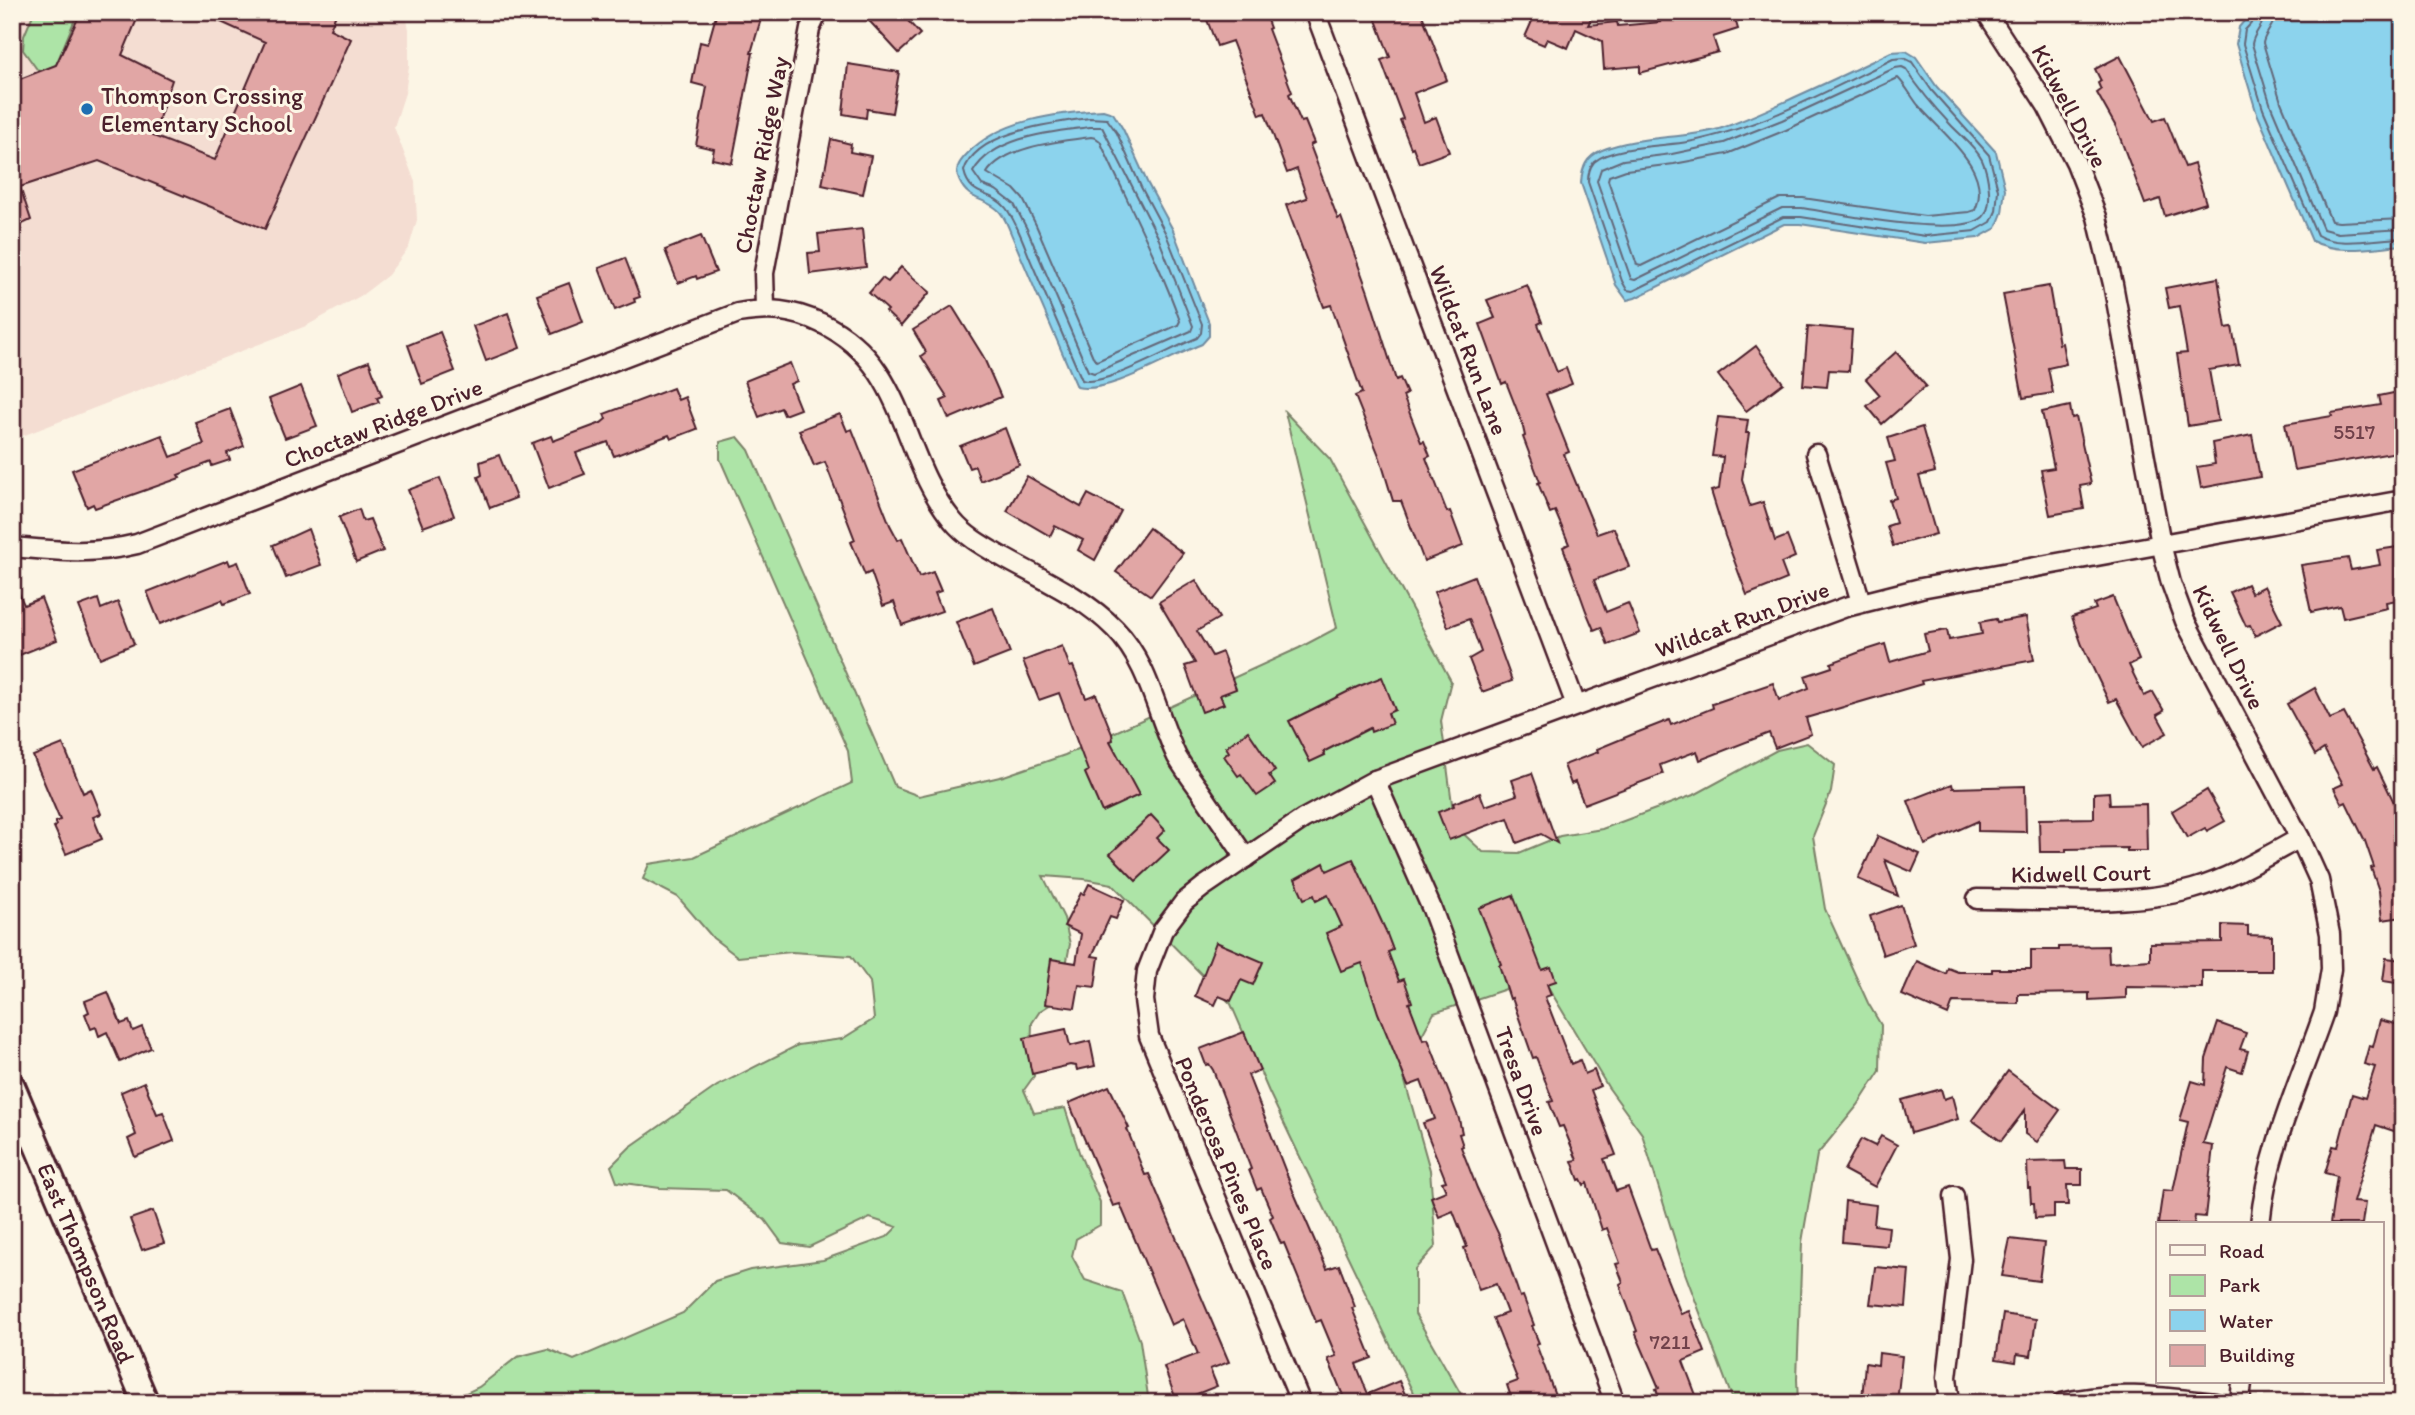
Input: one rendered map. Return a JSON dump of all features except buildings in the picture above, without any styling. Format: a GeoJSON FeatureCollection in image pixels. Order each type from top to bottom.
{"type":"FeatureCollection","features":[{"type":"Feature","properties":{"kind":"main road","name":"East Thompson Road"},"geometry":{"type":"LineString","coordinates":[[12,1086],[146,1403]]}},
{"type":"Feature","properties":{"kind":"street","name":"Choctaw Ridge Way"},"geometry":{"type":"LineString","coordinates":[[765,308],[764,274],[810,29],[818,12]]}},
{"type":"Feature","properties":{"kind":"street","name":"Wildcat Run Lane"},"geometry":{"type":"LineString","coordinates":[[1315,12],[1576,705]]}},
{"type":"Feature","properties":{"kind":"street","name":"Kidwell Drive"},"geometry":{"type":"LineString","coordinates":[[1986,12],[2047,106],[2076,163],[2096,217],[2113,284],[2161,544],[2171,583],[2190,631],[2300,838],[2322,889],[2330,933],[2329,990],[2324,1012],[2275,1149],[2260,1222]]}},
{"type":"Feature","properties":{"kind":"street","name":"Choctaw Ridge Drive"},"geometry":{"type":"LineString","coordinates":[[12,547],[79,552],[108,551],[137,544],[738,313],[765,308]]}},
{"type":"Feature","properties":{"kind":"street"},"geometry":{"type":"LineString","coordinates":[[765,308],[813,320],[838,331],[865,355],[888,386],[936,498],[954,523],[983,546],[1097,611],[1118,632],[1138,661],[1177,756],[1245,858]]}},
{"type":"Feature","properties":{"kind":"street"},"geometry":{"type":"LineString","coordinates":[[1816,454],[1861,602]]}},
{"type":"Feature","properties":{"kind":"street","name":"Wildcat Run Drive"},"geometry":{"type":"LineString","coordinates":[[1160,936],[1169,920],[1195,892],[1322,807],[1374,780],[1861,602],[1921,588],[2403,500]]}},
{"type":"Feature","properties":{"kind":"street","name":"Tresa Drive"},"geometry":{"type":"LineString","coordinates":[[1374,780],[1432,909],[1615,1403]]}},
{"type":"Feature","properties":{"kind":"street","name":"Kidwell Court"},"geometry":{"type":"LineString","coordinates":[[1978,899],[2123,899],[2174,893],[2234,873],[2300,838]]}},
{"type":"Feature","properties":{"kind":"street","name":"Ponderosa Pines Place"},"geometry":{"type":"LineString","coordinates":[[1160,936],[1144,985],[1149,1036],[1301,1403]]}},
{"type":"Feature","properties":{"kind":"street"},"geometry":{"type":"LineString","coordinates":[[1950,1403],[1947,1377],[1961,1259],[1954,1196]]}},
{"type":"Feature","properties":{"kind":"street"},"geometry":{"type":"LineString","coordinates":[[2240,1403],[2242,1384]]}},
{"type":"Feature","properties":{"kind":"street"},"geometry":{"type":"LineString","coordinates":[[2062,1403],[2107,1395],[2131,1395],[2215,1403]]}},
{"type":"Feature","properties":{"kind":"shaded area"},"geometry":{"type":"Polygon","coordinates":[[[12,12],[405,12],[409,29],[409,66],[405,93],[394,127],[415,182],[417,220],[409,247],[388,275],[362,295],[306,326],[12,440],[12,12]]]}},
{"type":"Feature","properties":{"kind":"green space"},"geometry":{"type":"Polygon","coordinates":[[[34,12],[78,12],[56,65],[39,72],[23,50],[24,36],[34,12]]]}},
{"type":"Feature","properties":{"kind":"green space"},"geometry":{"type":"Polygon","coordinates":[[[1285,412],[1330,459],[1451,681],[1441,721],[1455,826],[1483,852],[1519,853],[1560,836],[1602,829],[1696,794],[1777,750],[1807,743],[1835,765],[1831,792],[1813,836],[1825,909],[1868,1003],[1881,1025],[1880,1071],[1858,1105],[1817,1155],[1802,1242],[1798,1403],[1734,1403],[1685,1273],[1642,1134],[1608,1087],[1542,977],[1434,1013],[1402,1071],[1430,1170],[1436,1246],[1415,1269],[1415,1314],[1466,1403],[1418,1403],[1269,1092],[1231,1004],[1112,884],[1043,876],[1064,918],[1070,944],[1063,982],[1054,1002],[1040,1011],[1032,1023],[1031,1055],[1034,1076],[1024,1090],[1034,1113],[1065,1108],[1080,1155],[1100,1202],[1100,1225],[1076,1239],[1072,1256],[1085,1280],[1122,1292],[1140,1341],[1149,1403],[445,1403],[479,1387],[517,1357],[548,1349],[574,1360],[683,1313],[715,1281],[750,1270],[823,1260],[887,1237],[897,1227],[870,1218],[809,1247],[782,1243],[765,1220],[726,1190],[660,1188],[617,1182],[611,1166],[630,1147],[717,1086],[798,1045],[842,1039],[874,1019],[870,982],[851,956],[792,952],[738,957],[713,938],[678,897],[643,879],[649,864],[694,857],[852,783],[848,751],[720,459],[720,442],[738,437],[749,450],[895,787],[919,796],[1004,776],[1065,755],[1337,628],[1285,412]]]}},
{"type":"Feature","properties":{"kind":"water"},"geometry":{"type":"Polygon","coordinates":[[[2256,12],[2403,12],[2403,245],[2345,249],[2312,241],[2256,111],[2236,44],[2239,27],[2249,15],[2256,12]]]}},
{"type":"Feature","properties":{"kind":"water"},"geometry":{"type":"Polygon","coordinates":[[[1906,51],[1916,57],[1937,87],[1996,152],[2005,189],[2002,213],[1996,228],[1978,238],[1925,243],[1800,224],[1784,224],[1627,300],[1616,285],[1581,183],[1584,167],[1592,156],[1615,145],[1629,142],[1719,129],[1766,111],[1891,52],[1906,51]]]}},
{"type":"Feature","properties":{"kind":"water"},"geometry":{"type":"Polygon","coordinates":[[[1103,110],[1113,113],[1123,129],[1173,230],[1209,323],[1209,336],[1202,344],[1139,373],[1090,388],[1077,387],[1004,217],[995,207],[968,193],[957,172],[960,162],[968,153],[997,132],[1050,116],[1103,110]]]}},
{"type":"Feature","properties":{"kind":"place","name":"Thompson Crossing Elementary School"},"geometry":{"type":"Point","coordinates":[87,109]}}]}
